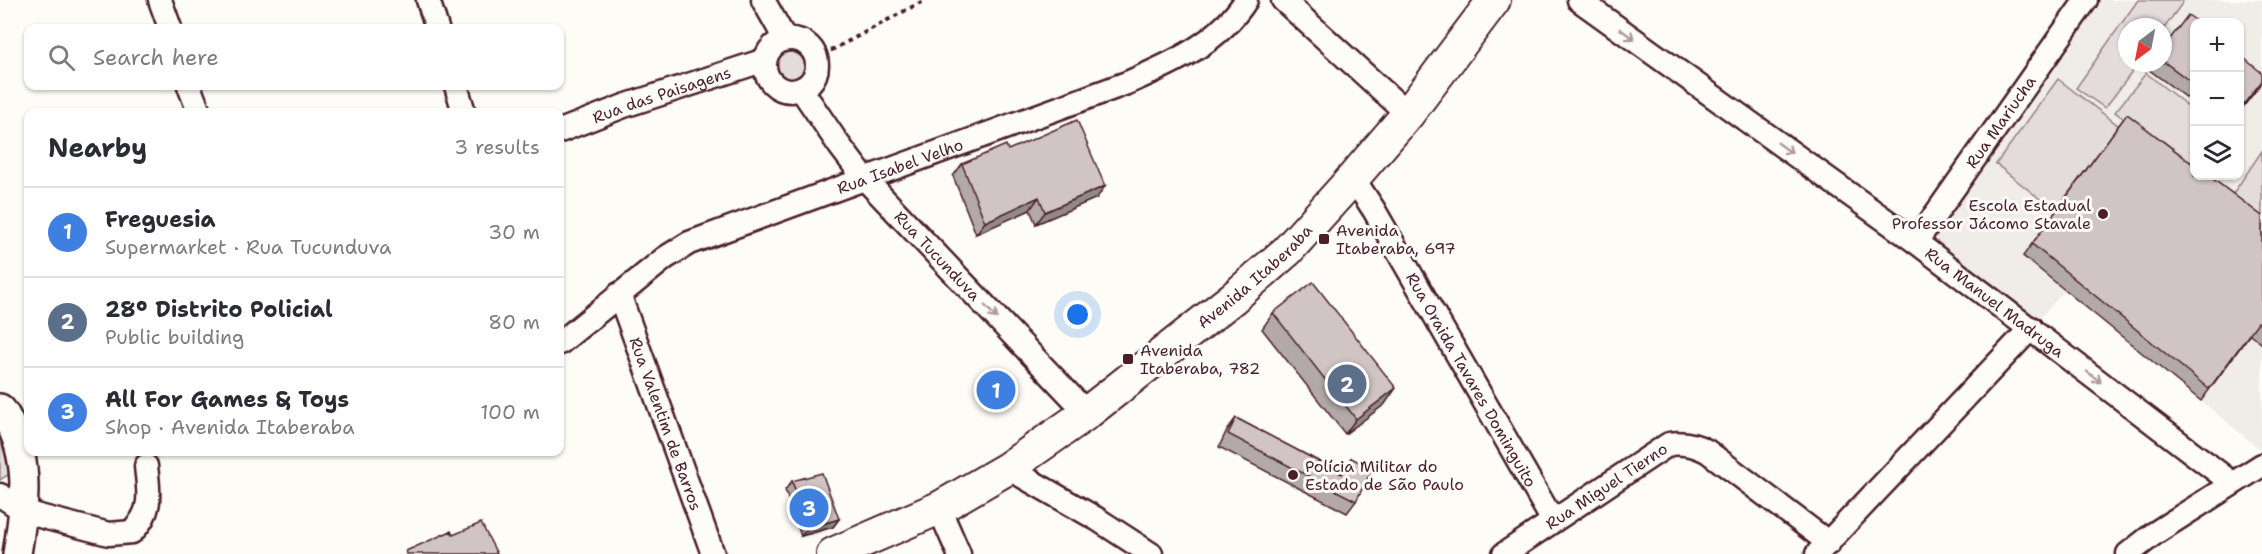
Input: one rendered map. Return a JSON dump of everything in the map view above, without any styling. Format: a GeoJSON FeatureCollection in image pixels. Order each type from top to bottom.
{"type":"FeatureCollection","features":[{"type":"Feature","properties":{"kind":"main road","name":"Avenida Itaberaba"},"geometry":{"type":"LineString","coordinates":[[832,554],[939,508],[1008,468],[1087,414],[1233,298],[1287,251],[1353,178],[1408,114],[1494,0]]}},
{"type":"Feature","properties":{"kind":"street"},"geometry":{"type":"LineString","coordinates":[[160,0],[169,24]]}},
{"type":"Feature","properties":{"kind":"street"},"geometry":{"type":"LineString","coordinates":[[428,0],[436,24]]}},
{"type":"Feature","properties":{"kind":"street"},"geometry":{"type":"LineString","coordinates":[[763,0],[786,39]]}},
{"type":"Feature","properties":{"kind":"street","name":"Rua Isabel Velho"},"geometry":{"type":"LineString","coordinates":[[564,341],[665,258],[689,243],[1127,83],[1178,61],[1211,38],[1246,0]]}},
{"type":"Feature","properties":{"kind":"street"},"geometry":{"type":"LineString","coordinates":[[1283,0],[1408,114]]}},
{"type":"Feature","properties":{"kind":"street","name":"Rua Manuel Madruga"},"geometry":{"type":"LineString","coordinates":[[1579,0],[1916,242],[2232,483]]}},
{"type":"Feature","properties":{"kind":"street","name":"Rua Mariucha"},"geometry":{"type":"LineString","coordinates":[[1916,242],[2086,0]]}},
{"type":"Feature","properties":{"kind":"street"},"geometry":{"type":"LineString","coordinates":[[786,39],[801,42],[813,53],[816,61],[814,77],[801,88],[784,90],[776,86],[766,73],[765,60],[771,48],[786,39]]}},
{"type":"Feature","properties":{"kind":"street","name":"Rua das Paisagens"},"geometry":{"type":"LineString","coordinates":[[564,129],[624,106],[765,60]]}},
{"type":"Feature","properties":{"kind":"street","name":"Rua Tucunduva"},"geometry":{"type":"LineString","coordinates":[[801,88],[838,145],[864,178],[1087,414]]}},
{"type":"Feature","properties":{"kind":"street"},"geometry":{"type":"LineString","coordinates":[[191,90],[197,108]]}},
{"type":"Feature","properties":{"kind":"street"},"geometry":{"type":"LineString","coordinates":[[457,90],[463,108]]}},
{"type":"Feature","properties":{"kind":"street","name":"Rua Oraida Tavares Dominguito"},"geometry":{"type":"LineString","coordinates":[[1353,178],[1374,210],[1553,521]]}},
{"type":"Feature","properties":{"kind":"street","name":"Rua Valentim de Barros"},"geometry":{"type":"LineString","coordinates":[[619,294],[713,554]]}},
{"type":"Feature","properties":{"kind":"street"},"geometry":{"type":"LineString","coordinates":[[1823,549],[2031,328]]}},
{"type":"Feature","properties":{"kind":"street"},"geometry":{"type":"LineString","coordinates":[[0,408],[15,435],[24,462],[24,511],[17,554]]}},
{"type":"Feature","properties":{"kind":"street","name":"Rua Miguel Tierno"},"geometry":{"type":"LineString","coordinates":[[1504,554],[1669,444],[1681,442],[1697,445],[1707,451],[1823,549]]}},
{"type":"Feature","properties":{"kind":"street"},"geometry":{"type":"LineString","coordinates":[[2128,554],[2155,533],[2262,465]]}},
{"type":"Feature","properties":{"kind":"street"},"geometry":{"type":"LineString","coordinates":[[0,495],[24,511],[109,534],[132,532],[143,520],[149,497],[147,466]]}},
{"type":"Feature","properties":{"kind":"street"},"geometry":{"type":"LineString","coordinates":[[1008,468],[1097,519],[1151,554]]}},
{"type":"Feature","properties":{"kind":"street"},"geometry":{"type":"LineString","coordinates":[[939,508],[959,554]]}},
{"type":"Feature","properties":{"kind":"path"},"geometry":{"type":"LineString","coordinates":[[813,53],[832,50],[925,0]]}},
{"type":"Feature","properties":{"kind":"shaded area","name":"Escola Estadual Professor Jácomo Stavale"},"geometry":{"type":"Polygon","coordinates":[[[2085,0],[2262,0],[2262,448],[2260,449],[2065,290],[2031,328],[1919,253],[2085,0]]]}},
{"type":"Feature","properties":{"kind":"shaded area"},"geometry":{"type":"Polygon","coordinates":[[[2138,0],[2180,0],[2183,2],[2172,18],[2125,18],[2138,0]]]}},
{"type":"Feature","properties":{"kind":"shaded area"},"geometry":{"type":"Polygon","coordinates":[[[2118,28],[2118,72],[2132,72],[2105,108],[2076,88],[2118,28]]]}},
{"type":"Feature","properties":{"kind":"shaded area"},"geometry":{"type":"Polygon","coordinates":[[[789,52],[801,57],[806,69],[801,81],[789,86],[777,81],[772,69],[777,57],[789,52]]]}},
{"type":"Feature","properties":{"kind":"shaded area"},"geometry":{"type":"Polygon","coordinates":[[[2146,73],[2190,108],[2189,167],[2115,112],[2146,73]]]}},
{"type":"Feature","properties":{"kind":"shaded area"},"geometry":{"type":"Polygon","coordinates":[[[2058,79],[2119,126],[2055,211],[1996,164],[2058,79]]]}},
{"type":"Feature","properties":{"kind":"shaded area"},"geometry":{"type":"Polygon","coordinates":[[[2262,151],[2262,219],[2232,195],[2262,151]]]}},
{"type":"Feature","properties":{"kind":"shaded area"},"geometry":{"type":"Polygon","coordinates":[[[0,428],[12,450],[11,473],[0,480],[0,428]]]}},
{"type":"Feature","properties":{"kind":"building"},"geometry":{"type":"Polygon","coordinates":[[[2188,15],[2192,18],[2190,18],[2190,81],[2172,68],[2172,36],[2188,15]]]}},
{"type":"Feature","properties":{"kind":"building"},"geometry":{"type":"Polygon","coordinates":[[[2244,58],[2262,73],[2262,81],[2244,104],[2244,58]]]}},
{"type":"Feature","properties":{"kind":"building"},"geometry":{"type":"Polygon","coordinates":[[[2127,114],[2190,162],[2190,180],[2214,180],[2262,216],[2262,325],[2258,322],[2209,389],[2032,244],[2127,114]]]}},
{"type":"Feature","properties":{"kind":"building"},"geometry":{"type":"Polygon","coordinates":[[[1077,120],[1105,186],[1045,212],[1039,197],[985,222],[962,164],[1006,145],[1008,150],[1077,120]]]}},
{"type":"Feature","properties":{"kind":"building"},"geometry":{"type":"Polygon","coordinates":[[[1313,282],[1396,388],[1356,419],[1273,313],[1313,282]]]}},
{"type":"Feature","properties":{"kind":"building"},"geometry":{"type":"Polygon","coordinates":[[[1236,418],[1342,474],[1351,458],[1373,468],[1356,501],[1228,434],[1236,418]]]}},
{"type":"Feature","properties":{"kind":"building"},"geometry":{"type":"Polygon","coordinates":[[[822,473],[839,519],[808,528],[792,481],[822,473]]]}},
{"type":"Feature","properties":{"kind":"building"},"geometry":{"type":"Polygon","coordinates":[[[481,523],[497,554],[407,554],[406,551],[451,531],[453,535],[481,523]]]}},
{"type":"Feature","properties":{"kind":"place","name":"Escola Estadual Professor Jácomo Stavale"},"geometry":{"type":"Point","coordinates":[2103,214]}},
{"type":"Feature","properties":{"kind":"place","name":"Avenida Itaberaba, 697"},"geometry":{"type":"Point","coordinates":[1324,239]}},
{"type":"Feature","properties":{"kind":"place","name":"Avenida Itaberaba, 782"},"geometry":{"type":"Point","coordinates":[1128,359]}},
{"type":"Feature","properties":{"kind":"place","name":"28º Distrito Policial"},"geometry":{"type":"Point","coordinates":[1347,384]}},
{"type":"Feature","properties":{"kind":"place","name":"Freguesia"},"geometry":{"type":"Point","coordinates":[996,390]}},
{"type":"Feature","properties":{"kind":"place","name":"Polícia Militar do Estado de São Paulo"},"geometry":{"type":"Point","coordinates":[1293,475]}},
{"type":"Feature","properties":{"kind":"place","name":"All For Games & Toys"},"geometry":{"type":"Point","coordinates":[809,508]}}]}
